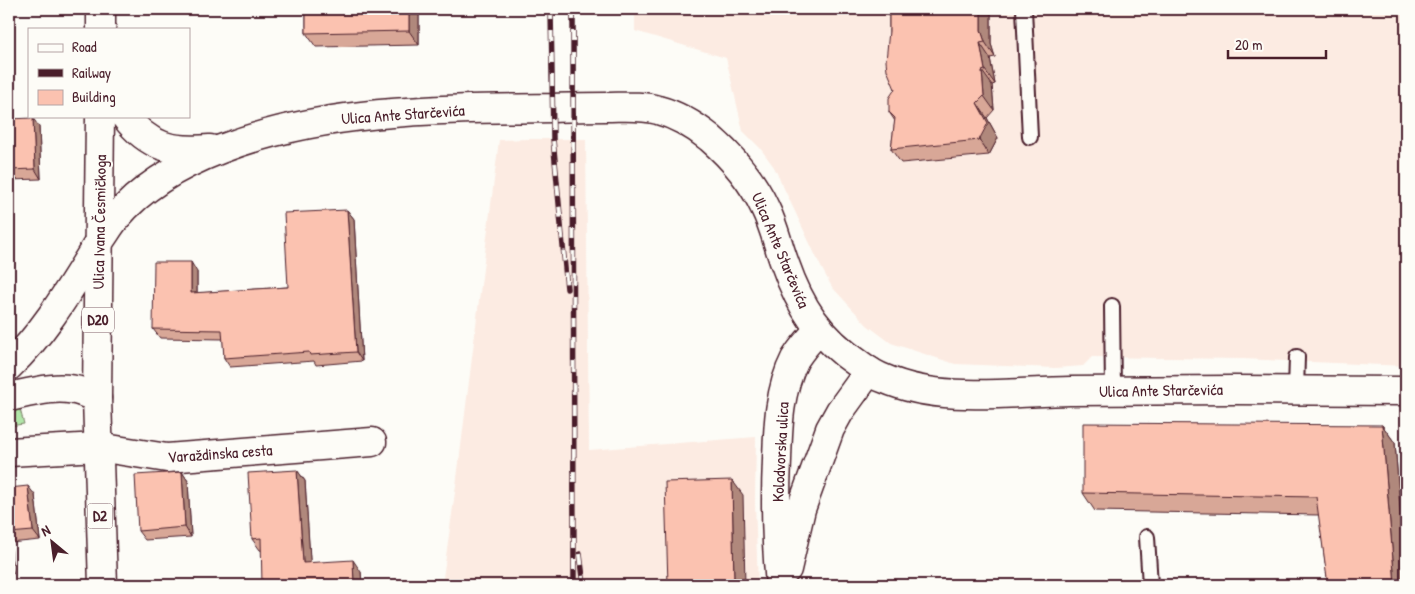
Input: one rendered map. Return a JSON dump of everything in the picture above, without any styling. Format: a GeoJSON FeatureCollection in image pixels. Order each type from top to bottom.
{"type":"FeatureCollection","features":[{"type":"Feature","properties":{"kind":"main road"},"geometry":{"type":"LineString","coordinates":[[101,9],[101,28]]}},
{"type":"Feature","properties":{"kind":"main road","name":"Ulica Ante Starčevića"},"geometry":{"type":"LineString","coordinates":[[9,366],[22,354],[38,332],[117,217],[152,184],[222,148],[286,128],[386,113],[471,109],[634,106],[658,110],[683,120],[706,135],[741,169],[756,189],[767,211],[794,287],[806,312],[819,330],[848,357],[886,380],[915,389],[955,394],[1061,391],[1406,391]]}},
{"type":"Feature","properties":{"kind":"main road","name":"Ulica Ivana Česmičkoga"},"geometry":{"type":"LineString","coordinates":[[98,447],[100,118]]}},
{"type":"Feature","properties":{"kind":"main road","name":"Ulica Ante Starčevića"},"geometry":{"type":"LineString","coordinates":[[126,118],[133,127],[158,144],[174,150],[190,151],[222,148]]}},
{"type":"Feature","properties":{"kind":"main road","name":"Kolodvorska ulica"},"geometry":{"type":"LineString","coordinates":[[782,585],[776,549],[776,481],[780,408],[784,390],[796,360],[806,344],[819,330]]}},
{"type":"Feature","properties":{"kind":"main road","name":"Kolodvorska ulica"},"geometry":{"type":"LineString","coordinates":[[782,585],[801,509],[830,429],[840,411],[869,371]]}},
{"type":"Feature","properties":{"kind":"main road"},"geometry":{"type":"LineString","coordinates":[[9,397],[65,389],[81,391],[97,398]]}},
{"type":"Feature","properties":{"kind":"main road","name":"Varaždinska cesta"},"geometry":{"type":"LineString","coordinates":[[9,452],[98,447],[167,458],[372,442]]}},
{"type":"Feature","properties":{"kind":"main road","name":"D2"},"geometry":{"type":"LineString","coordinates":[[98,447],[103,585]]}},
{"type":"Feature","properties":{"kind":"lane"},"geometry":{"type":"LineString","coordinates":[[1024,9],[1030,137]]}},
{"type":"Feature","properties":{"kind":"lane"},"geometry":{"type":"LineString","coordinates":[[1112,306],[1113,391]]}},
{"type":"Feature","properties":{"kind":"lane"},"geometry":{"type":"LineString","coordinates":[[1296,390],[1297,357]]}},
{"type":"Feature","properties":{"kind":"lane"},"geometry":{"type":"LineString","coordinates":[[1147,537],[1150,585]]}},
{"type":"Feature","properties":{"kind":"shaded area"},"geometry":{"type":"Polygon","coordinates":[[[635,9],[1406,9],[1406,366],[1242,359],[1092,357],[1083,366],[1056,368],[955,364],[891,343],[867,325],[832,287],[774,167],[760,148],[743,131],[726,58],[635,31],[635,9]]]}},
{"type":"Feature","properties":{"kind":"shaded area"},"geometry":{"type":"Polygon","coordinates":[[[586,139],[589,450],[756,437],[755,502],[758,585],[442,585],[499,140],[586,139]]]}},
{"type":"Feature","properties":{"kind":"green space"},"geometry":{"type":"Polygon","coordinates":[[[20,409],[24,424],[9,426],[9,412],[20,409]]]}},
{"type":"Feature","properties":{"kind":"building"},"geometry":{"type":"Polygon","coordinates":[[[306,9],[409,9],[409,31],[306,33],[306,9]]]}},
{"type":"Feature","properties":{"kind":"building"},"geometry":{"type":"Polygon","coordinates":[[[889,9],[981,9],[981,30],[985,42],[980,43],[985,70],[982,71],[984,96],[977,103],[988,123],[979,140],[891,149],[895,118],[889,112],[889,98],[895,89],[887,70],[886,61],[889,9]]]}},
{"type":"Feature","properties":{"kind":"building"},"geometry":{"type":"Polygon","coordinates":[[[33,118],[35,169],[9,170],[9,119],[33,118]]]}},
{"type":"Feature","properties":{"kind":"building"},"geometry":{"type":"Polygon","coordinates":[[[347,210],[356,352],[310,355],[309,352],[224,358],[222,330],[153,329],[154,262],[191,262],[191,293],[288,287],[284,213],[347,210]]]}},
{"type":"Feature","properties":{"kind":"building"},"geometry":{"type":"Polygon","coordinates":[[[1083,423],[1382,425],[1395,585],[1328,585],[1316,497],[1083,493],[1083,423]]]}},
{"type":"Feature","properties":{"kind":"building"},"geometry":{"type":"Polygon","coordinates":[[[297,470],[303,563],[353,560],[354,585],[262,585],[261,538],[252,539],[248,473],[297,470]]]}},
{"type":"Feature","properties":{"kind":"building"},"geometry":{"type":"Polygon","coordinates":[[[182,472],[185,527],[138,531],[135,475],[182,472]]]}},
{"type":"Feature","properties":{"kind":"building"},"geometry":{"type":"Polygon","coordinates":[[[732,480],[734,585],[668,585],[665,482],[732,480]]]}},
{"type":"Feature","properties":{"kind":"building"},"geometry":{"type":"Polygon","coordinates":[[[28,486],[33,531],[9,533],[9,488],[28,486]]]}},
{"type":"Feature","properties":{"kind":"railway"},"geometry":{"type":"LineString","coordinates":[[551,9],[553,139],[567,289]]}},
{"type":"Feature","properties":{"kind":"railway"},"geometry":{"type":"LineString","coordinates":[[573,9],[574,585]]}},
{"type":"Feature","properties":{"kind":"railway"},"geometry":{"type":"LineString","coordinates":[[580,554],[584,585]]}}]}
